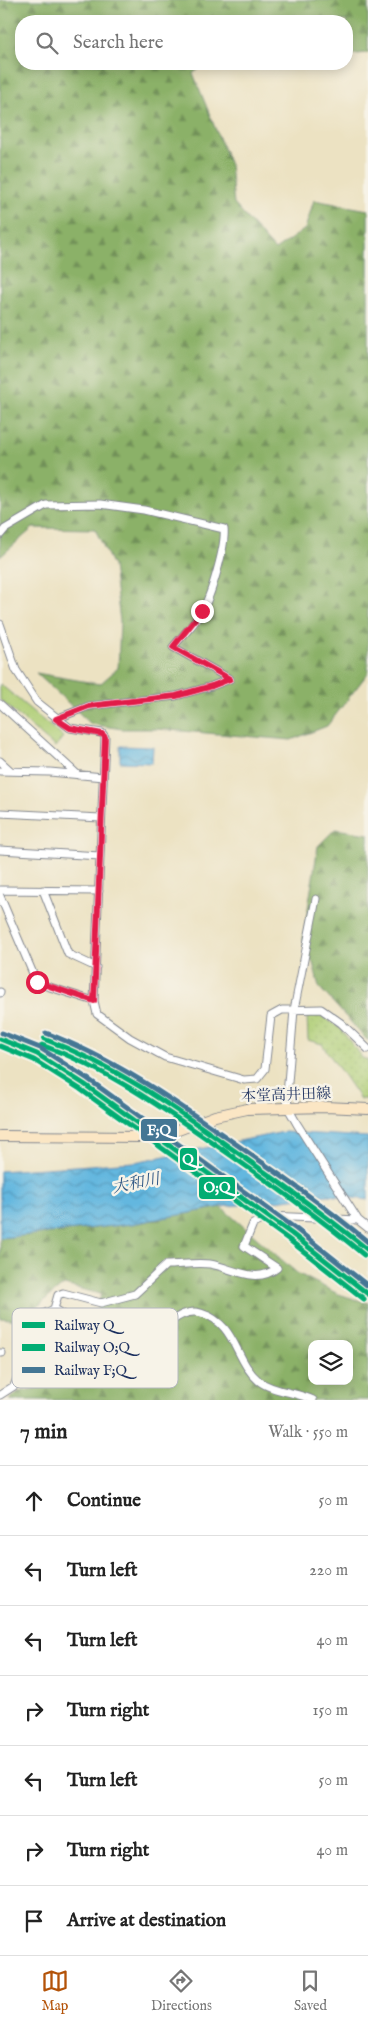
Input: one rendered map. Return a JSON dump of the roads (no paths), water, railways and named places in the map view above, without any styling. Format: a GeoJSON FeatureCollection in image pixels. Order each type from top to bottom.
{"type":"FeatureCollection","features":[{"type":"Feature","properties":{"kind":"main road","name":"本堂高井田線"},"geometry":{"type":"LineString","coordinates":[[0,1136],[144,1137],[166,1135],[215,1116],[246,1109],[368,1109]]}},
{"type":"Feature","properties":{"kind":"street"},"geometry":{"type":"LineString","coordinates":[[0,535],[5,529],[46,505],[100,504],[144,510],[224,529],[225,535],[218,568],[202,611],[173,647],[230,679],[176,696],[89,706],[56,719]]}},
{"type":"Feature","properties":{"kind":"street"},"geometry":{"type":"LineString","coordinates":[[0,624],[16,670],[36,702],[70,728],[102,734],[105,737],[94,1001],[97,1014],[130,1038],[165,1056],[244,1080],[257,1079],[265,1069],[271,1016],[282,1010],[321,1009],[341,1023],[368,1049]]}},
{"type":"Feature","properties":{"kind":"street"},"geometry":{"type":"LineString","coordinates":[[0,704],[78,774]]}},
{"type":"Feature","properties":{"kind":"street"},"geometry":{"type":"LineString","coordinates":[[0,761],[11,771]]}},
{"type":"Feature","properties":{"kind":"street"},"geometry":{"type":"LineString","coordinates":[[0,771],[78,774],[103,777]]}},
{"type":"Feature","properties":{"kind":"street"},"geometry":{"type":"LineString","coordinates":[[0,813],[101,818]]}},
{"type":"Feature","properties":{"kind":"street"},"geometry":{"type":"LineString","coordinates":[[0,850],[100,856]]}},
{"type":"Feature","properties":{"kind":"street"},"geometry":{"type":"LineString","coordinates":[[0,890],[98,892]]}},
{"type":"Feature","properties":{"kind":"street"},"geometry":{"type":"LineString","coordinates":[[43,890],[68,954],[96,967]]}},
{"type":"Feature","properties":{"kind":"street"},"geometry":{"type":"LineString","coordinates":[[0,896],[3,912],[37,982],[94,1001]]}},
{"type":"Feature","properties":{"kind":"street"},"geometry":{"type":"LineString","coordinates":[[316,899],[294,1010],[287,1095],[288,1108],[356,1216],[368,1228]]}},
{"type":"Feature","properties":{"kind":"street"},"geometry":{"type":"LineString","coordinates":[[54,1308],[58,1295],[63,1293],[101,1303],[135,1294],[166,1265],[209,1264],[250,1276],[265,1275],[277,1268],[244,1246],[253,1224],[270,1216],[356,1216]]}},
{"type":"Feature","properties":{"kind":"street"},"geometry":{"type":"LineString","coordinates":[[178,1318],[190,1311],[201,1313],[220,1322],[232,1336],[248,1368],[260,1381],[313,1400]]}},
{"type":"Feature","properties":{"kind":"street"},"geometry":{"type":"LineString","coordinates":[[0,1395],[12,1387]]}},
{"type":"Feature","properties":{"kind":"water"},"geometry":{"type":"Polygon","coordinates":[[[120,746],[153,747],[152,763],[120,762],[120,746]]]}},
{"type":"Feature","properties":{"kind":"water","name":"大和川"},"geometry":{"type":"Polygon","coordinates":[[[284,1132],[368,1137],[368,1200],[328,1195],[221,1207],[131,1224],[0,1238],[0,1171],[135,1162],[284,1132]]]}},
{"type":"Feature","properties":{"kind":"rail line","name":"F;Q"},"geometry":{"type":"LineString","coordinates":[[2,1033],[40,1048],[88,1079],[296,1229],[368,1286]]}},
{"type":"Feature","properties":{"kind":"rail line","name":"F;Q"},"geometry":{"type":"LineString","coordinates":[[46,1033],[96,1055],[166,1096],[302,1190],[368,1242]]}},
{"type":"Feature","properties":{"kind":"rail line","name":"Q"},"geometry":{"type":"LineString","coordinates":[[0,1039],[37,1054],[84,1084],[292,1234],[368,1294]]}},
{"type":"Feature","properties":{"kind":"rail line","name":"Q"},"geometry":{"type":"LineString","coordinates":[[44,1039],[93,1060],[162,1100],[281,1184],[368,1250]]}},
{"type":"Feature","properties":{"kind":"rail line","name":"O;Q"},"geometry":{"type":"LineString","coordinates":[[42,1045],[91,1066],[137,1092],[279,1189],[364,1255]]}},
{"type":"Feature","properties":{"kind":"rail line","name":"O;Q"},"geometry":{"type":"LineString","coordinates":[[0,1046],[34,1060],[80,1089],[288,1239],[364,1299]]}}]}
